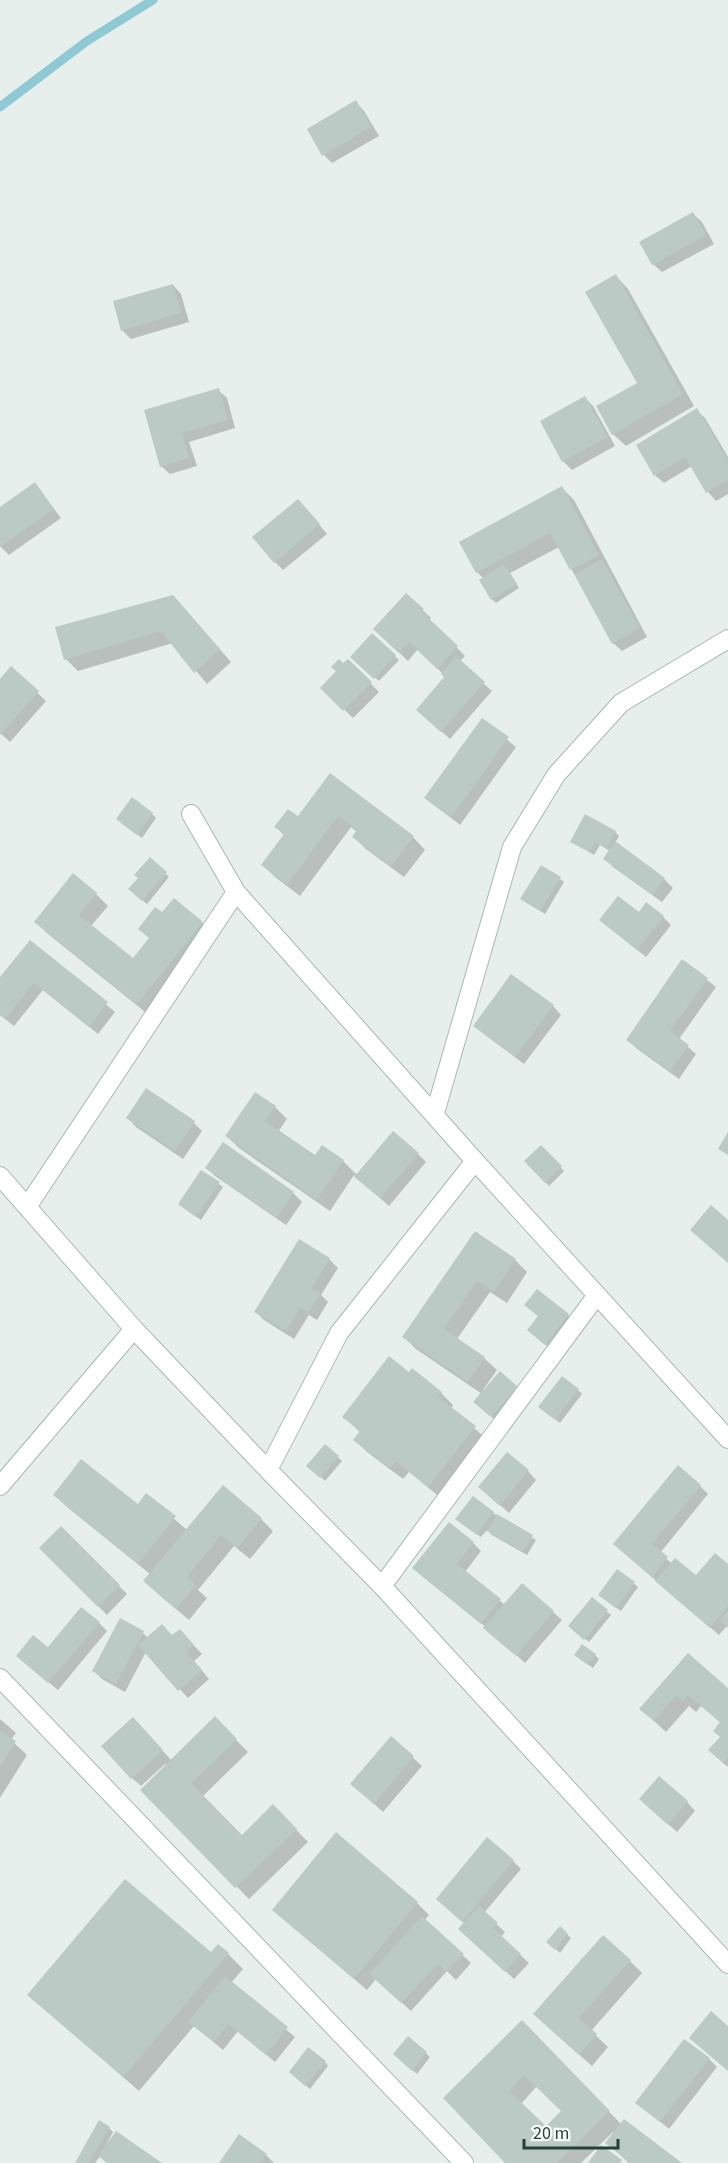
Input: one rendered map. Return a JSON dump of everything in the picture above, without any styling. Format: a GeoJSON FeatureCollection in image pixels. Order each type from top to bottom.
{"type":"FeatureCollection","features":[{"type":"Feature","properties":{"kind":"street"},"geometry":{"type":"LineString","coordinates":[[435,1113],[512,847],[556,775],[621,703],[728,639]]}},
{"type":"Feature","properties":{"kind":"street"},"geometry":{"type":"LineString","coordinates":[[191,814],[236,892],[435,1113],[475,1161],[728,1439]]}},
{"type":"Feature","properties":{"kind":"street"},"geometry":{"type":"LineString","coordinates":[[27,1207],[236,892]]}},
{"type":"Feature","properties":{"kind":"street"},"geometry":{"type":"LineString","coordinates":[[268,1470],[339,1333],[475,1161]]}},
{"type":"Feature","properties":{"kind":"street"},"geometry":{"type":"LineString","coordinates":[[0,1176],[134,1329],[382,1586],[728,1964]]}},
{"type":"Feature","properties":{"kind":"street"},"geometry":{"type":"LineString","coordinates":[[382,1586],[597,1296]]}},
{"type":"Feature","properties":{"kind":"street"},"geometry":{"type":"LineString","coordinates":[[0,1486],[134,1329]]}},
{"type":"Feature","properties":{"kind":"street"},"geometry":{"type":"LineString","coordinates":[[0,1678],[464,2163]]}},
{"type":"Feature","properties":{"kind":"building"},"geometry":{"type":"Polygon","coordinates":[[[356,100],[371,127],[322,156],[307,129],[356,100]]]}},
{"type":"Feature","properties":{"kind":"building"},"geometry":{"type":"Polygon","coordinates":[[[693,212],[706,235],[652,265],[639,242],[693,212]]]}},
{"type":"Feature","properties":{"kind":"building"},"geometry":{"type":"Polygon","coordinates":[[[616,274],[683,394],[612,435],[596,406],[637,383],[585,292],[616,274]]]}},
{"type":"Feature","properties":{"kind":"building"},"geometry":{"type":"Polygon","coordinates":[[[173,284],[181,313],[121,331],[113,301],[173,284]]]}},
{"type":"Feature","properties":{"kind":"building"},"geometry":{"type":"Polygon","coordinates":[[[219,388],[228,420],[182,433],[189,458],[160,467],[144,410],[219,388]]]}},
{"type":"Feature","properties":{"kind":"building"},"geometry":{"type":"Polygon","coordinates":[[[585,396],[608,437],[562,462],[540,421],[585,396]]]}},
{"type":"Feature","properties":{"kind":"building"},"geometry":{"type":"Polygon","coordinates":[[[697,408],[728,460],[728,480],[706,493],[685,457],[654,476],[636,445],[697,408]]]}},
{"type":"Feature","properties":{"kind":"building"},"geometry":{"type":"Polygon","coordinates":[[[35,482],[54,509],[0,547],[0,507],[35,482]]]}},
{"type":"Feature","properties":{"kind":"building"},"geometry":{"type":"Polygon","coordinates":[[[562,486],[599,555],[570,570],[550,533],[476,573],[459,542],[562,486]]]}},
{"type":"Feature","properties":{"kind":"building"},"geometry":{"type":"Polygon","coordinates":[[[298,499],[320,524],[274,563],[252,537],[298,499]]]}},
{"type":"Feature","properties":{"kind":"building"},"geometry":{"type":"Polygon","coordinates":[[[602,559],[640,628],[612,644],[574,574],[602,559]]]}},
{"type":"Feature","properties":{"kind":"building"},"geometry":{"type":"Polygon","coordinates":[[[504,564],[517,584],[491,600],[479,580],[504,564]]]}},
{"type":"Feature","properties":{"kind":"building"},"geometry":{"type":"Polygon","coordinates":[[[406,593],[424,609],[421,611],[458,646],[437,669],[409,642],[399,653],[373,629],[406,593]]]}},
{"type":"Feature","properties":{"kind":"building"},"geometry":{"type":"Polygon","coordinates":[[[173,595],[220,649],[194,673],[161,631],[64,660],[55,627],[173,595]]]}},
{"type":"Feature","properties":{"kind":"building"},"geometry":{"type":"Polygon","coordinates":[[[372,633],[396,655],[374,679],[350,657],[372,633]]]}},
{"type":"Feature","properties":{"kind":"building"},"geometry":{"type":"Polygon","coordinates":[[[456,656],[485,682],[441,732],[416,710],[444,677],[441,674],[456,656]]]}},
{"type":"Feature","properties":{"kind":"building"},"geometry":{"type":"Polygon","coordinates":[[[339,659],[343,663],[348,659],[372,682],[343,711],[320,688],[336,671],[331,667],[339,659]]]}},
{"type":"Feature","properties":{"kind":"building"},"geometry":{"type":"Polygon","coordinates":[[[11,666],[39,691],[0,735],[0,679],[11,666]]]}},
{"type":"Feature","properties":{"kind":"building"},"geometry":{"type":"Polygon","coordinates":[[[482,718],[509,737],[451,818],[424,798],[482,718]]]}},
{"type":"Feature","properties":{"kind":"building"},"geometry":{"type":"Polygon","coordinates":[[[330,773],[414,836],[391,866],[352,837],[357,830],[338,816],[287,885],[261,865],[284,834],[274,827],[288,809],[298,816],[330,773]]]}},
{"type":"Feature","properties":{"kind":"building"},"geometry":{"type":"Polygon","coordinates":[[[132,797],[153,813],[137,835],[116,819],[132,797]]]}},
{"type":"Feature","properties":{"kind":"building"},"geometry":{"type":"Polygon","coordinates":[[[585,814],[616,831],[607,848],[595,843],[590,852],[570,842],[585,814]]]}},
{"type":"Feature","properties":{"kind":"building"},"geometry":{"type":"Polygon","coordinates":[[[615,841],[665,878],[653,895],[603,859],[615,841]]]}},
{"type":"Feature","properties":{"kind":"building"},"geometry":{"type":"Polygon","coordinates":[[[150,857],[167,872],[142,901],[128,889],[138,878],[134,875],[150,857]]]}},
{"type":"Feature","properties":{"kind":"building"},"geometry":{"type":"Polygon","coordinates":[[[541,865],[561,877],[540,911],[520,899],[541,865]]]}},
{"type":"Feature","properties":{"kind":"building"},"geometry":{"type":"Polygon","coordinates":[[[73,873],[97,893],[79,915],[133,958],[149,938],[138,929],[155,907],[162,912],[174,898],[203,922],[137,1004],[34,922],[73,873]]]}},
{"type":"Feature","properties":{"kind":"building"},"geometry":{"type":"Polygon","coordinates":[[[618,896],[639,912],[646,902],[664,916],[637,950],[599,920],[618,896]]]}},
{"type":"Feature","properties":{"kind":"building"},"geometry":{"type":"Polygon","coordinates":[[[30,940],[108,1002],[89,1027],[34,983],[5,1019],[0,1015],[0,977],[30,940]]]}},
{"type":"Feature","properties":{"kind":"building"},"geometry":{"type":"Polygon","coordinates":[[[682,959],[708,978],[670,1031],[689,1045],[670,1071],[626,1040],[682,959]]]}},
{"type":"Feature","properties":{"kind":"building"},"geometry":{"type":"Polygon","coordinates":[[[511,974],[554,1005],[515,1057],[473,1026],[511,974]]]}},
{"type":"Feature","properties":{"kind":"building"},"geometry":{"type":"Polygon","coordinates":[[[146,1088],[195,1121],[175,1151],[126,1118],[146,1088]]]}},
{"type":"Feature","properties":{"kind":"building"},"geometry":{"type":"Polygon","coordinates":[[[255,1092],[276,1106],[265,1121],[315,1155],[322,1145],[344,1160],[317,1200],[225,1136],[255,1092]]]}},
{"type":"Feature","properties":{"kind":"building"},"geometry":{"type":"Polygon","coordinates":[[[393,1131],[419,1153],[380,1198],[354,1177],[393,1131]]]}},
{"type":"Feature","properties":{"kind":"building"},"geometry":{"type":"Polygon","coordinates":[[[728,1132],[728,1155],[718,1149],[728,1132]]]}},
{"type":"Feature","properties":{"kind":"building"},"geometry":{"type":"Polygon","coordinates":[[[223,1142],[294,1192],[277,1218],[205,1168],[223,1142]]]}},
{"type":"Feature","properties":{"kind":"building"},"geometry":{"type":"Polygon","coordinates":[[[541,1145],[562,1166],[545,1183],[524,1161],[541,1145]]]}},
{"type":"Feature","properties":{"kind":"building"},"geometry":{"type":"Polygon","coordinates":[[[201,1170],[220,1182],[196,1217],[178,1204],[201,1170]]]}},
{"type":"Feature","properties":{"kind":"building"},"geometry":{"type":"Polygon","coordinates":[[[711,1205],[728,1220],[728,1263],[690,1230],[711,1205]]]}},
{"type":"Feature","properties":{"kind":"building"},"geometry":{"type":"Polygon","coordinates":[[[475,1231],[516,1259],[494,1292],[477,1281],[444,1329],[485,1357],[468,1382],[402,1337],[475,1231]]]}},
{"type":"Feature","properties":{"kind":"building"},"geometry":{"type":"Polygon","coordinates":[[[299,1239],[330,1258],[312,1288],[321,1293],[309,1313],[300,1308],[286,1331],[254,1312],[299,1239]]]}},
{"type":"Feature","properties":{"kind":"building"},"geometry":{"type":"Polygon","coordinates":[[[537,1289],[569,1314],[545,1345],[527,1330],[538,1316],[524,1305],[537,1289]]]}},
{"type":"Feature","properties":{"kind":"building"},"geometry":{"type":"Polygon","coordinates":[[[389,1356],[409,1372],[412,1368],[442,1392],[438,1397],[476,1426],[428,1487],[396,1461],[390,1468],[353,1440],[360,1431],[342,1417],[389,1356]]]}},
{"type":"Feature","properties":{"kind":"building"},"geometry":{"type":"Polygon","coordinates":[[[500,1371],[518,1387],[491,1417],[473,1402],[500,1371]]]}},
{"type":"Feature","properties":{"kind":"building"},"geometry":{"type":"Polygon","coordinates":[[[562,1376],[579,1389],[555,1420],[538,1407],[562,1376]]]}},
{"type":"Feature","properties":{"kind":"building"},"geometry":{"type":"Polygon","coordinates":[[[325,1444],[339,1456],[320,1478],[306,1466],[325,1444]]]}},
{"type":"Feature","properties":{"kind":"building"},"geometry":{"type":"Polygon","coordinates":[[[507,1452],[529,1470],[500,1506],[478,1487],[507,1452]]]}},
{"type":"Feature","properties":{"kind":"building"},"geometry":{"type":"Polygon","coordinates":[[[81,1459],[138,1504],[146,1493],[176,1516],[138,1564],[53,1495],[81,1459]]]}},
{"type":"Feature","properties":{"kind":"building"},"geometry":{"type":"Polygon","coordinates":[[[678,1465],[701,1485],[652,1544],[668,1557],[652,1577],[613,1544],[678,1465]]]}},
{"type":"Feature","properties":{"kind":"building"},"geometry":{"type":"Polygon","coordinates":[[[223,1485],[262,1518],[237,1548],[221,1535],[187,1577],[196,1585],[176,1609],[143,1581],[223,1485]]]}},
{"type":"Feature","properties":{"kind":"building"},"geometry":{"type":"Polygon","coordinates":[[[473,1496],[494,1512],[477,1535],[455,1519],[473,1496]]]}},
{"type":"Feature","properties":{"kind":"building"},"geometry":{"type":"Polygon","coordinates":[[[497,1514],[533,1535],[523,1552],[487,1531],[497,1514]]]}},
{"type":"Feature","properties":{"kind":"building"},"geometry":{"type":"Polygon","coordinates":[[[449,1522],[474,1542],[457,1564],[501,1599],[481,1624],[412,1568],[449,1522]]]}},
{"type":"Feature","properties":{"kind":"building"},"geometry":{"type":"Polygon","coordinates":[[[61,1526],[120,1585],[98,1607],[39,1548],[61,1526]]]}},
{"type":"Feature","properties":{"kind":"building"},"geometry":{"type":"Polygon","coordinates":[[[715,1553],[728,1564],[728,1606],[710,1628],[655,1581],[675,1558],[696,1575],[715,1553]]]}},
{"type":"Feature","properties":{"kind":"building"},"geometry":{"type":"Polygon","coordinates":[[[617,1569],[635,1582],[616,1608],[598,1595],[617,1569]]]}},
{"type":"Feature","properties":{"kind":"building"},"geometry":{"type":"Polygon","coordinates":[[[522,1583],[554,1611],[516,1656],[483,1628],[522,1583]]]}},
{"type":"Feature","properties":{"kind":"building"},"geometry":{"type":"Polygon","coordinates":[[[592,1597],[608,1610],[584,1640],[568,1626],[592,1597]]]}},
{"type":"Feature","properties":{"kind":"building"},"geometry":{"type":"Polygon","coordinates":[[[81,1607],[100,1622],[48,1683],[16,1656],[33,1635],[48,1647],[81,1607]]]}},
{"type":"Feature","properties":{"kind":"building"},"geometry":{"type":"Polygon","coordinates":[[[728,1611],[728,1628],[719,1620],[728,1611]]]}},
{"type":"Feature","properties":{"kind":"building"},"geometry":{"type":"Polygon","coordinates":[[[120,1618],[144,1631],[116,1684],[92,1671],[120,1618]]]}},
{"type":"Feature","properties":{"kind":"building"},"geometry":{"type":"Polygon","coordinates":[[[162,1624],[172,1635],[180,1629],[194,1645],[186,1652],[202,1670],[178,1691],[138,1645],[162,1624]]]}},
{"type":"Feature","properties":{"kind":"building"},"geometry":{"type":"Polygon","coordinates":[[[582,1644],[596,1654],[588,1665],[574,1655],[582,1644]]]}},
{"type":"Feature","properties":{"kind":"building"},"geometry":{"type":"Polygon","coordinates":[[[688,1653],[728,1688],[728,1758],[723,1763],[708,1750],[720,1737],[713,1731],[720,1722],[688,1695],[683,1701],[676,1695],[654,1721],[639,1709],[688,1653]]]}},
{"type":"Feature","properties":{"kind":"building"},"geometry":{"type":"Polygon","coordinates":[[[215,1716],[237,1739],[191,1783],[242,1835],[273,1804],[297,1829],[235,1888],[140,1790],[215,1716]]]}},
{"type":"Feature","properties":{"kind":"building"},"geometry":{"type":"Polygon","coordinates":[[[133,1717],[163,1750],[131,1779],[101,1746],[133,1717]]]}},
{"type":"Feature","properties":{"kind":"building"},"geometry":{"type":"Polygon","coordinates":[[[0,1731],[16,1741],[0,1767],[0,1731]]]}},
{"type":"Feature","properties":{"kind":"building"},"geometry":{"type":"Polygon","coordinates":[[[391,1736],[414,1756],[374,1804],[350,1784],[391,1736]]]}},
{"type":"Feature","properties":{"kind":"building"},"geometry":{"type":"Polygon","coordinates":[[[659,1776],[688,1801],[668,1825],[639,1799],[659,1776]]]}},
{"type":"Feature","properties":{"kind":"building"},"geometry":{"type":"Polygon","coordinates":[[[336,1832],[418,1902],[354,1979],[272,1910],[336,1832]]]}},
{"type":"Feature","properties":{"kind":"building"},"geometry":{"type":"Polygon","coordinates":[[[487,1837],[514,1860],[462,1922],[436,1899],[487,1837]]]}},
{"type":"Feature","properties":{"kind":"building"},"geometry":{"type":"Polygon","coordinates":[[[125,1879],[211,1952],[218,1944],[229,1953],[123,2077],[27,1995],[125,1879]]]}},
{"type":"Feature","properties":{"kind":"building"},"geometry":{"type":"Polygon","coordinates":[[[479,1906],[498,1923],[493,1928],[521,1954],[505,1972],[458,1929],[479,1906]]]}},
{"type":"Feature","properties":{"kind":"building"},"geometry":{"type":"Polygon","coordinates":[[[422,1916],[464,1954],[446,1972],[438,1964],[401,2003],[369,1974],[422,1916]]]}},
{"type":"Feature","properties":{"kind":"building"},"geometry":{"type":"Polygon","coordinates":[[[560,1926],[568,1934],[555,1950],[546,1942],[560,1926]]]}},
{"type":"Feature","properties":{"kind":"building"},"geometry":{"type":"Polygon","coordinates":[[[603,1935],[631,1960],[579,2018],[597,2034],[579,2055],[533,2014],[603,1935]]]}},
{"type":"Feature","properties":{"kind":"building"},"geometry":{"type":"Polygon","coordinates":[[[225,1976],[288,2027],[266,2055],[228,2024],[214,2042],[188,2022],[225,1976]]]}},
{"type":"Feature","properties":{"kind":"building"},"geometry":{"type":"Polygon","coordinates":[[[711,2011],[728,2026],[728,2071],[689,2038],[711,2011]]]}},
{"type":"Feature","properties":{"kind":"building"},"geometry":{"type":"Polygon","coordinates":[[[522,2020],[610,2111],[557,2163],[505,2163],[443,2098],[522,2020]],[[524,2075],[509,2091],[546,2126],[561,2111],[524,2075]]]}},
{"type":"Feature","properties":{"kind":"building"},"geometry":{"type":"Polygon","coordinates":[[[408,2036],[427,2052],[412,2071],[393,2054],[408,2036]]]}},
{"type":"Feature","properties":{"kind":"building"},"geometry":{"type":"Polygon","coordinates":[[[684,2039],[710,2058],[660,2122],[635,2103],[684,2039]]]}},
{"type":"Feature","properties":{"kind":"building"},"geometry":{"type":"Polygon","coordinates":[[[308,2047],[326,2061],[305,2086],[289,2072],[308,2047]]]}},
{"type":"Feature","properties":{"kind":"building"},"geometry":{"type":"Polygon","coordinates":[[[624,2119],[682,2163],[631,2163],[605,2143],[624,2119]]]}},
{"type":"Feature","properties":{"kind":"building"},"geometry":{"type":"Polygon","coordinates":[[[99,2120],[110,2127],[89,2163],[75,2163],[99,2120]]]}},
{"type":"Feature","properties":{"kind":"building"},"geometry":{"type":"Polygon","coordinates":[[[116,2131],[162,2163],[107,2163],[98,2156],[116,2131]]]}},
{"type":"Feature","properties":{"kind":"building"},"geometry":{"type":"Polygon","coordinates":[[[239,2134],[267,2154],[260,2163],[219,2163],[239,2134]]]}},
{"type":"Feature","properties":{"kind":"building"},"geometry":{"type":"Polygon","coordinates":[[[601,2145],[622,2160],[620,2163],[588,2163],[601,2145]]]}},
{"type":"Feature","properties":{"kind":"waterway"},"geometry":{"type":"LineString","coordinates":[[0,107],[87,41],[153,0]]}}]}
